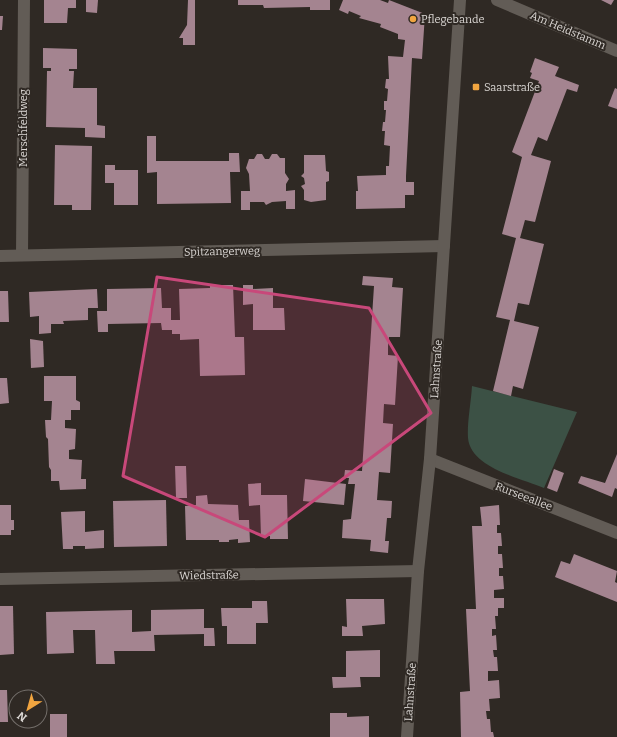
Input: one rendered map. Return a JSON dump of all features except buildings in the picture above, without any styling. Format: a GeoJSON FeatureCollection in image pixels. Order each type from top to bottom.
{"type":"FeatureCollection","features":[{"type":"Feature","properties":{"kind":"street","name":"Merschfeldweg"},"geometry":{"type":"LineString","coordinates":[[22,255],[24,0]]}},
{"type":"Feature","properties":{"kind":"street","name":"Lahnstraße"},"geometry":{"type":"LineString","coordinates":[[407,737],[418,571],[430,459],[460,0]]}},
{"type":"Feature","properties":{"kind":"street","name":"Am Heidstamm"},"geometry":{"type":"LineString","coordinates":[[497,0],[617,51]]}},
{"type":"Feature","properties":{"kind":"street","name":"Spitzangerweg"},"geometry":{"type":"LineString","coordinates":[[0,256],[444,246]]}},
{"type":"Feature","properties":{"kind":"street","name":"Rurseeallee"},"geometry":{"type":"LineString","coordinates":[[430,459],[617,533]]}},
{"type":"Feature","properties":{"kind":"street","name":"Wiedstraße"},"geometry":{"type":"LineString","coordinates":[[0,579],[418,571]]}},
{"type":"Feature","properties":{"kind":"highlighted area"},"geometry":{"type":"Polygon","coordinates":[[[157,277],[369,308],[431,413],[265,537],[123,476],[157,277]]]}},
{"type":"Feature","properties":{"kind":"green space"},"geometry":{"type":"Polygon","coordinates":[[[472,386],[577,412],[544,488],[510,476],[487,464],[478,457],[471,448],[468,432],[472,386]]]}},
{"type":"Feature","properties":{"kind":"place","name":"Pflegebande"},"geometry":{"type":"Point","coordinates":[413,19]}},
{"type":"Feature","properties":{"kind":"place","name":"Saarstraße"},"geometry":{"type":"Point","coordinates":[476,87]}}]}
